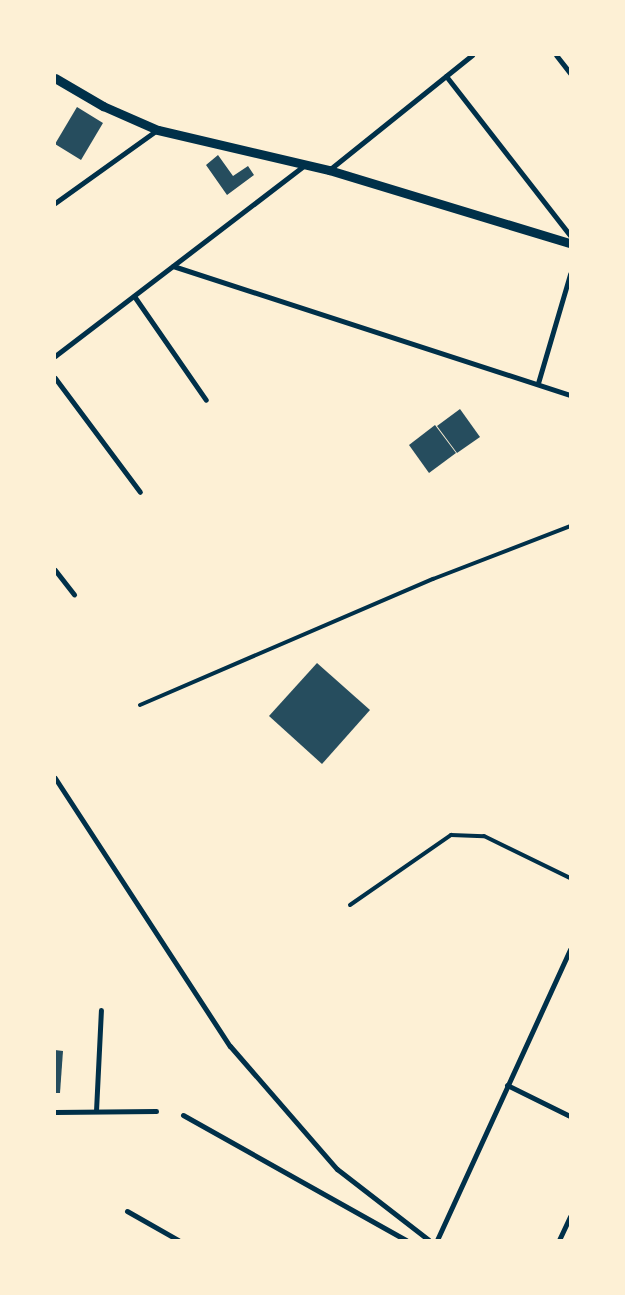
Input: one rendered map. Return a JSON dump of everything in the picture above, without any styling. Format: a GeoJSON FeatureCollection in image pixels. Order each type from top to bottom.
{"type":"FeatureCollection","features":[{"type":"Feature","properties":{"kind":"street"},"geometry":{"type":"LineString","coordinates":[[329,170],[472,55]]}},
{"type":"Feature","properties":{"kind":"street"},"geometry":{"type":"LineString","coordinates":[[556,55],[570,73]]}},
{"type":"Feature","properties":{"kind":"street"},"geometry":{"type":"LineString","coordinates":[[446,76],[570,235]]}},
{"type":"Feature","properties":{"kind":"street"},"geometry":{"type":"LineString","coordinates":[[55,78],[103,106],[158,130],[329,170],[570,243]]}},
{"type":"Feature","properties":{"kind":"street"},"geometry":{"type":"LineString","coordinates":[[55,203],[158,130]]}},
{"type":"Feature","properties":{"kind":"street"},"geometry":{"type":"LineString","coordinates":[[55,356],[307,164]]}},
{"type":"Feature","properties":{"kind":"street"},"geometry":{"type":"LineString","coordinates":[[173,266],[538,383],[570,396]]}},
{"type":"Feature","properties":{"kind":"street"},"geometry":{"type":"LineString","coordinates":[[538,383],[570,274]]}},
{"type":"Feature","properties":{"kind":"street"},"geometry":{"type":"LineString","coordinates":[[134,296],[206,400]]}},
{"type":"Feature","properties":{"kind":"street"},"geometry":{"type":"LineString","coordinates":[[55,378],[140,492]]}},
{"type":"Feature","properties":{"kind":"street"},"geometry":{"type":"LineString","coordinates":[[55,570],[74,594]]}},
{"type":"Feature","properties":{"kind":"street"},"geometry":{"type":"LineString","coordinates":[[55,778],[230,1046],[337,1169],[429,1240]]}},
{"type":"Feature","properties":{"kind":"street"},"geometry":{"type":"LineString","coordinates":[[436,1240],[570,949]]}},
{"type":"Feature","properties":{"kind":"street"},"geometry":{"type":"LineString","coordinates":[[96,1111],[101,1010]]}},
{"type":"Feature","properties":{"kind":"street"},"geometry":{"type":"LineString","coordinates":[[507,1085],[570,1116]]}},
{"type":"Feature","properties":{"kind":"street"},"geometry":{"type":"LineString","coordinates":[[55,1112],[156,1111]]}},
{"type":"Feature","properties":{"kind":"street"},"geometry":{"type":"LineString","coordinates":[[184,1114],[406,1240]]}},
{"type":"Feature","properties":{"kind":"street"},"geometry":{"type":"LineString","coordinates":[[127,1211],[178,1240]]}},
{"type":"Feature","properties":{"kind":"street"},"geometry":{"type":"LineString","coordinates":[[559,1240],[570,1216]]}},
{"type":"Feature","properties":{"kind":"lane"},"geometry":{"type":"LineString","coordinates":[[140,705],[433,579],[570,526]]}},
{"type":"Feature","properties":{"kind":"lane"},"geometry":{"type":"LineString","coordinates":[[350,905],[450,835],[484,836],[570,878]]}},
{"type":"Feature","properties":{"kind":"building"},"geometry":{"type":"Polygon","coordinates":[[[77,107],[103,123],[81,160],[55,144],[77,107]]]}},
{"type":"Feature","properties":{"kind":"building"},"geometry":{"type":"Polygon","coordinates":[[[218,155],[233,176],[248,166],[254,175],[227,195],[206,165],[218,155]]]}},
{"type":"Feature","properties":{"kind":"building"},"geometry":{"type":"Polygon","coordinates":[[[460,409],[480,437],[457,453],[437,426],[460,409]]]}},
{"type":"Feature","properties":{"kind":"building"},"geometry":{"type":"Polygon","coordinates":[[[435,425],[456,453],[429,473],[409,445],[435,425]]]}},
{"type":"Feature","properties":{"kind":"building"},"geometry":{"type":"Polygon","coordinates":[[[317,663],[370,710],[322,764],[269,716],[317,663]]]}},
{"type":"Feature","properties":{"kind":"building"},"geometry":{"type":"Polygon","coordinates":[[[55,1050],[63,1051],[60,1093],[55,1093],[55,1050]]]}}]}
